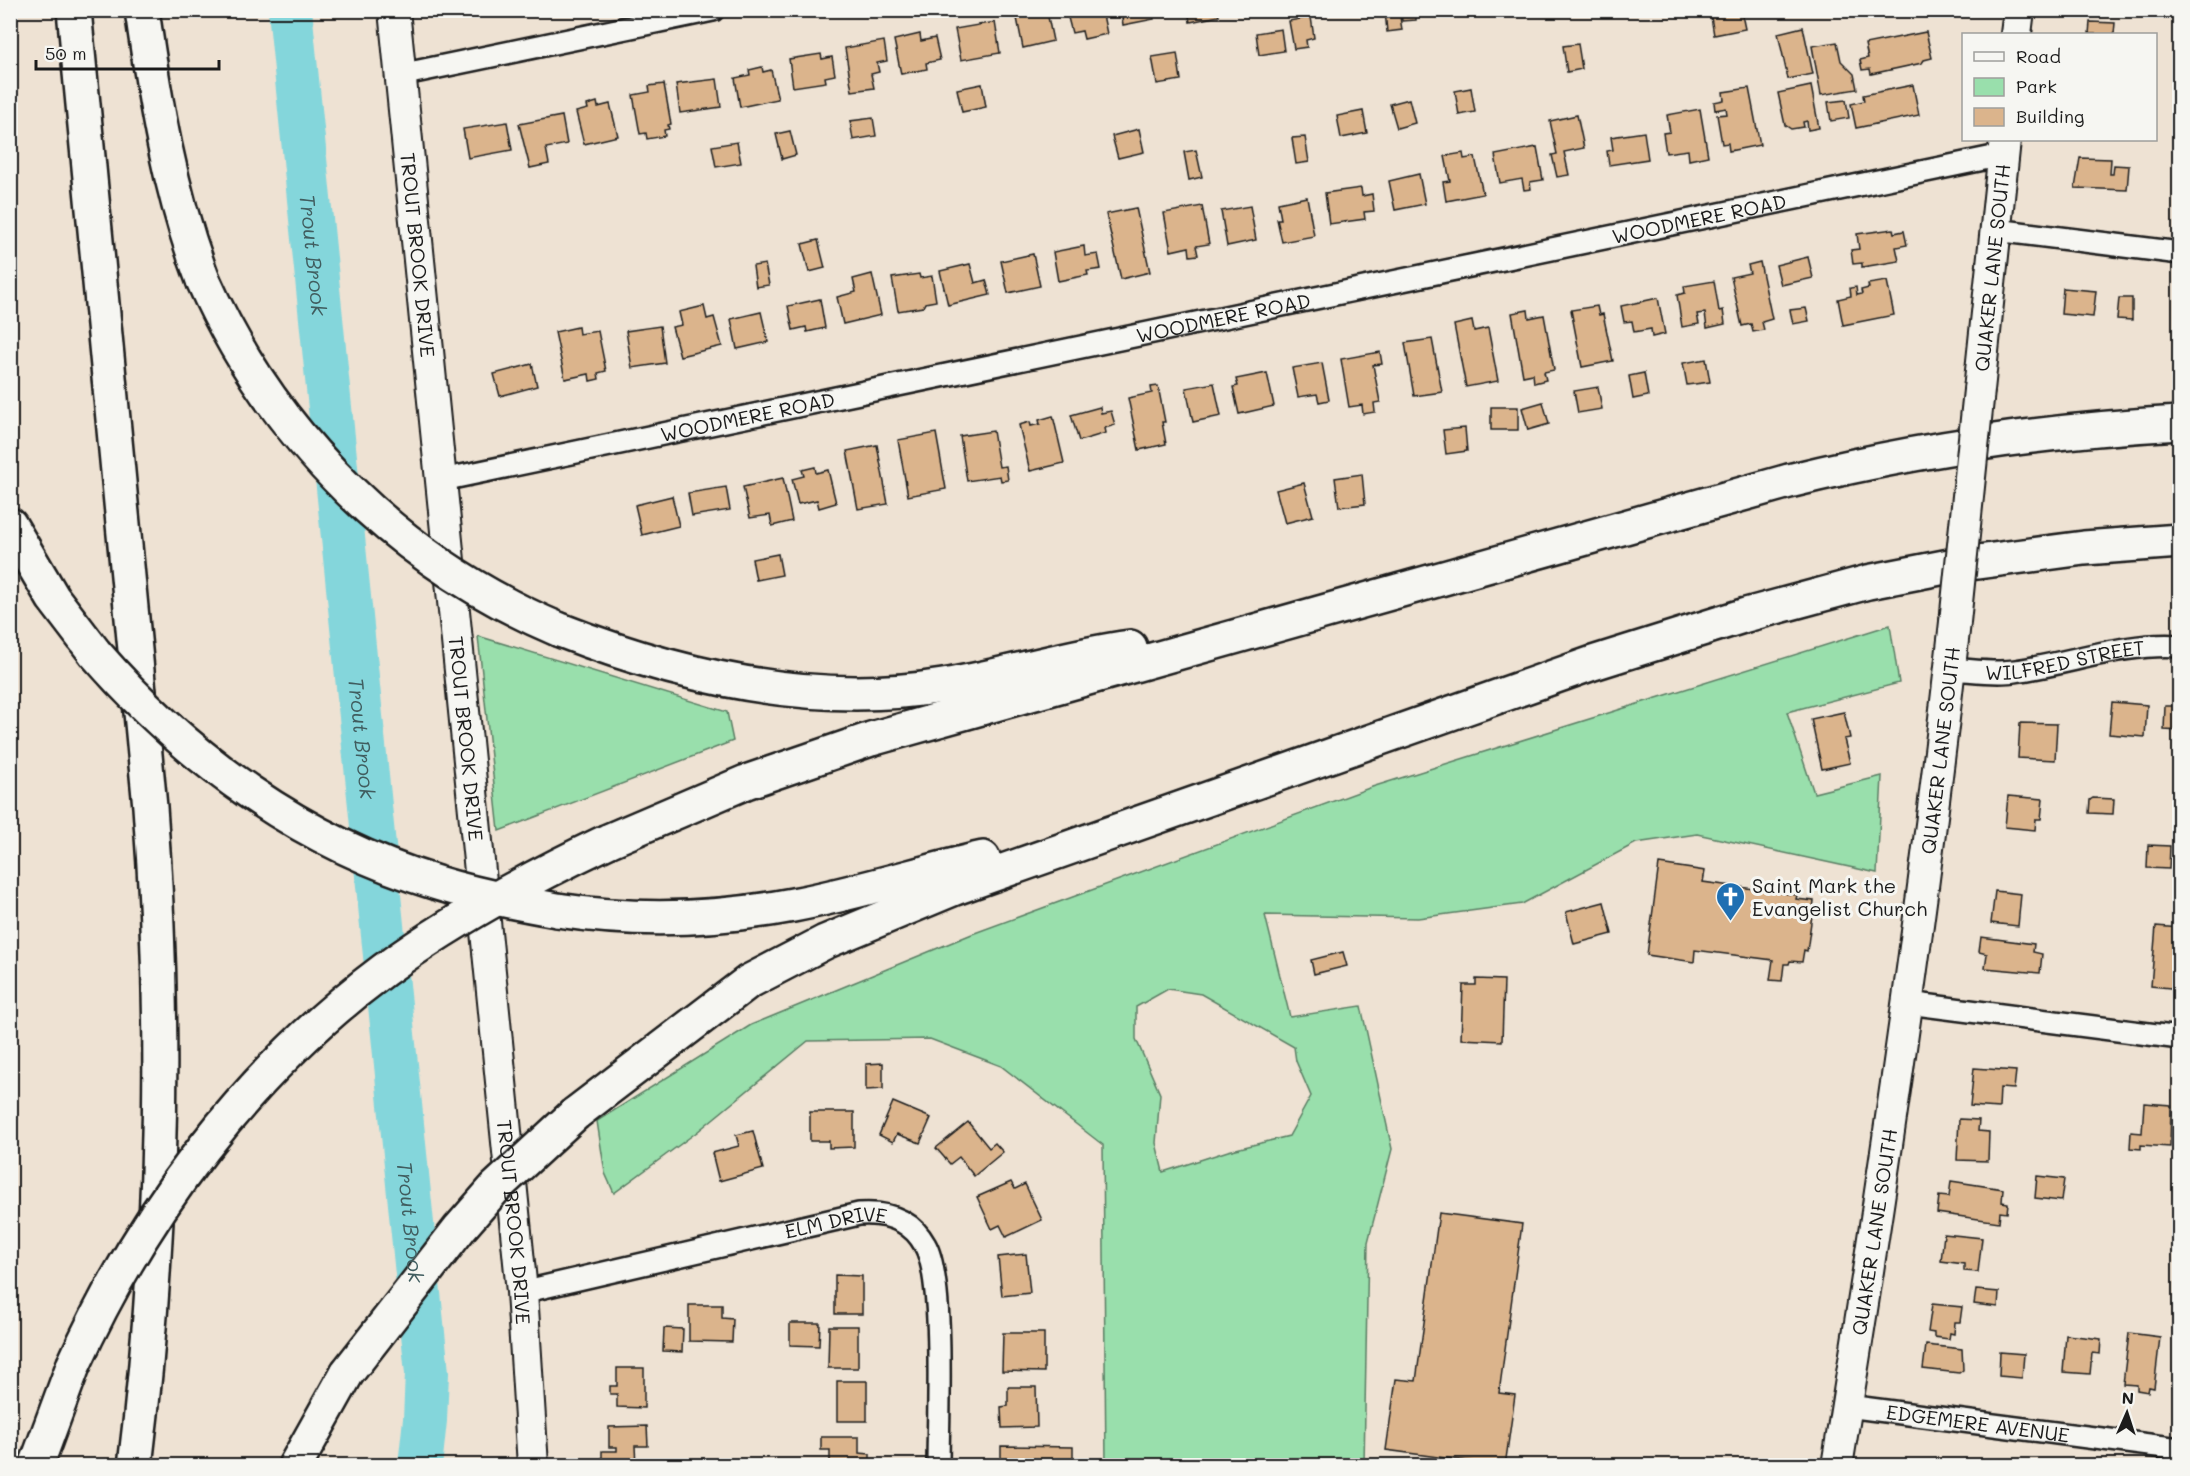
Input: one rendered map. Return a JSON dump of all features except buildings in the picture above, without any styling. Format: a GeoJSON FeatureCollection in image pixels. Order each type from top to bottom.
{"type":"FeatureCollection","features":[{"type":"Feature","properties":{"kind":"highway"},"geometry":{"type":"LineString","coordinates":[[74,10],[150,807],[157,927],[160,1034],[158,1204],[147,1354],[135,1466]]}},
{"type":"Feature","properties":{"kind":"highway"},"geometry":{"type":"LineString","coordinates":[[142,10],[154,90],[175,191],[203,280],[226,328],[262,385],[305,442],[356,498],[393,531],[450,572],[517,610],[561,630],[631,655],[698,673],[775,686],[849,692],[896,692],[944,686],[1110,650],[1225,639]]}},
{"type":"Feature","properties":{"kind":"highway"},"geometry":{"type":"LineString","coordinates":[[36,1466],[73,1366],[117,1276],[170,1194],[243,1101],[299,1043],[373,979],[440,931],[510,891],[608,841],[686,806],[806,760],[910,727],[1690,508],[1847,467],[1943,448],[2013,438],[2180,423]]}},
{"type":"Feature","properties":{"kind":"highway"},"geometry":{"type":"LineString","coordinates":[[10,525],[53,598],[94,653],[144,706],[186,744],[239,785],[306,828],[347,848],[416,876],[479,894],[557,910],[618,918],[673,919],[768,910],[848,893],[1043,843],[1130,826]]}},
{"type":"Feature","properties":{"kind":"highway"},"geometry":{"type":"LineString","coordinates":[[295,1466],[347,1373],[481,1204],[536,1149],[575,1114],[748,982],[843,933],[924,899],[1593,663],[1809,597],[1906,574],[1997,559],[2084,548],[2180,541]]}},
{"type":"Feature","properties":{"kind":"main road","name":"TROUT BROOK DRIVE"},"geometry":{"type":"LineString","coordinates":[[394,10],[522,1292],[533,1466]]}},
{"type":"Feature","properties":{"kind":"main road"},"geometry":{"type":"LineString","coordinates":[[2016,33],[2019,10]]}},
{"type":"Feature","properties":{"kind":"main road","name":"QUAKER LANE SOUTH"},"geometry":{"type":"LineString","coordinates":[[1837,1466],[1908,1003],[1956,622],[2004,147]]}},
{"type":"Feature","properties":{"kind":"street"},"geometry":{"type":"LineString","coordinates":[[400,75],[713,10]]}},
{"type":"Feature","properties":{"kind":"street","name":"WOODMERE ROAD"},"geometry":{"type":"LineString","coordinates":[[442,480],[2004,147]]}},
{"type":"Feature","properties":{"kind":"street"},"geometry":{"type":"LineString","coordinates":[[1996,231],[2180,253]]}},
{"type":"Feature","properties":{"kind":"street","name":"WILFRED STREET"},"geometry":{"type":"LineString","coordinates":[[1950,669],[2017,671],[2098,653],[2180,646]]}},
{"type":"Feature","properties":{"kind":"street"},"geometry":{"type":"LineString","coordinates":[[1908,1003],[2180,1038]]}},
{"type":"Feature","properties":{"kind":"street","name":"ELM DRIVE"},"geometry":{"type":"LineString","coordinates":[[522,1292],[859,1214],[876,1213],[896,1218],[909,1226],[921,1239],[930,1257],[933,1273],[937,1307],[938,1466]]}},
{"type":"Feature","properties":{"kind":"street","name":"EDGEMERE AVENUE"},"geometry":{"type":"LineString","coordinates":[[1847,1406],[2180,1449]]}},
{"type":"Feature","properties":{"kind":"green space"},"geometry":{"type":"Polygon","coordinates":[[[1890,625],[1899,683],[1787,712],[1814,793],[1882,776],[1877,873],[1697,834],[1636,843],[1522,904],[1418,918],[1265,915],[1290,1017],[1361,1006],[1392,1149],[1368,1242],[1364,1465],[1106,1465],[1103,1145],[1001,1066],[930,1039],[808,1041],[697,1132],[614,1193],[605,1173],[597,1121],[751,1025],[972,934],[1372,787],[1890,625]],[[1168,989],[1136,1007],[1136,1039],[1160,1094],[1156,1143],[1163,1172],[1228,1151],[1289,1136],[1311,1096],[1296,1061],[1294,1047],[1201,994],[1168,989]]]}},
{"type":"Feature","properties":{"kind":"green space"},"geometry":{"type":"Polygon","coordinates":[[[478,636],[727,712],[733,741],[499,831],[478,636]]]}},
{"type":"Feature","properties":{"kind":"waterway","name":"Trout Brook"},"geometry":{"type":"LineString","coordinates":[[290,10],[427,1373],[420,1466]]}},
{"type":"Feature","properties":{"kind":"place","name":"Saint Mark the Evangelist Church"},"geometry":{"type":"Point","coordinates":[1731,922]}}]}
